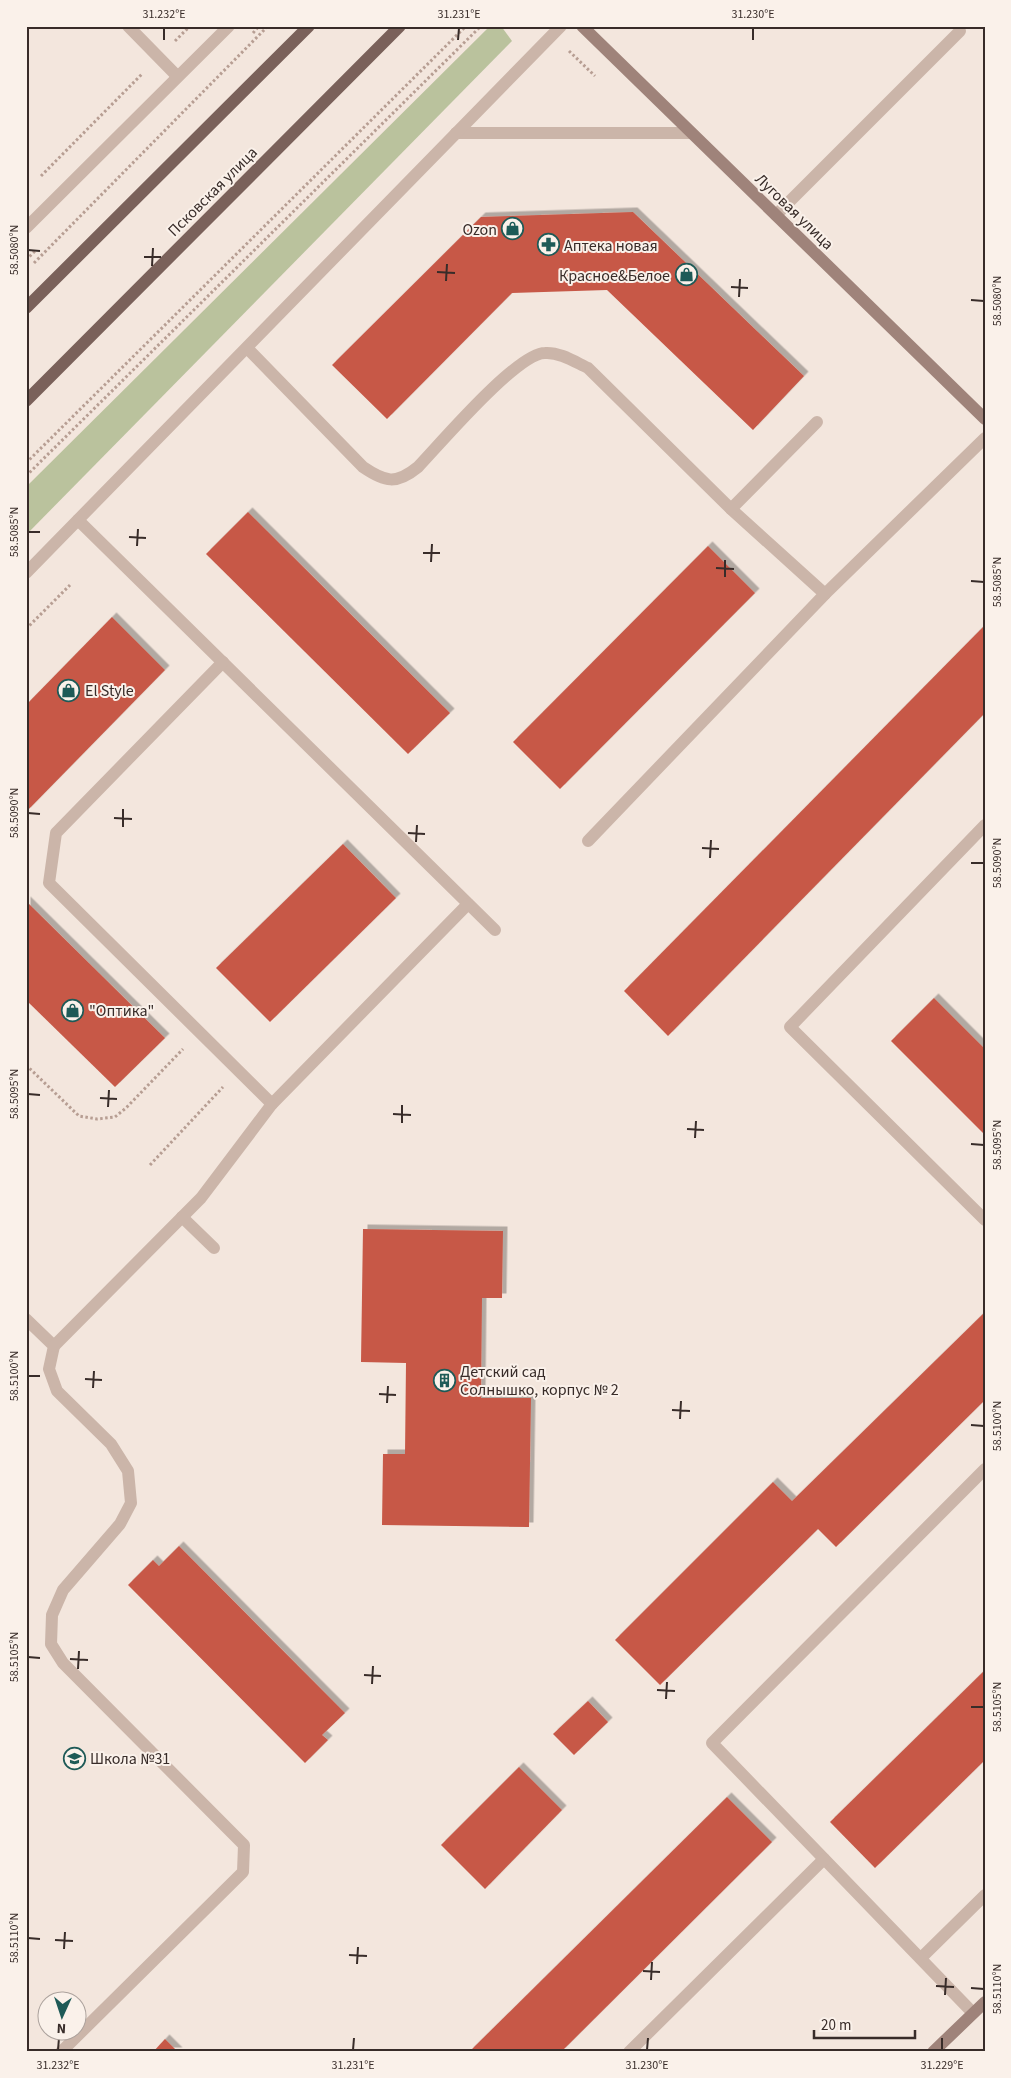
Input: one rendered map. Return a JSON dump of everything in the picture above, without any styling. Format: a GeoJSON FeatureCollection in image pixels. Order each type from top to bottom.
{"type":"FeatureCollection","features":[{"type":"Feature","properties":{"kind":"main road"},"geometry":{"type":"LineString","coordinates":[[26,308],[309,26]]}},
{"type":"Feature","properties":{"kind":"main road","name":"Псковская улица"},"geometry":{"type":"LineString","coordinates":[[26,401],[400,26]]}},
{"type":"Feature","properties":{"kind":"main road","name":"Луговая улица"},"geometry":{"type":"LineString","coordinates":[[582,26],[985,419]]}},
{"type":"Feature","properties":{"kind":"main road"},"geometry":{"type":"LineString","coordinates":[[934,2052],[985,2002]]}},
{"type":"Feature","properties":{"kind":"lane"},"geometry":{"type":"LineString","coordinates":[[128,26],[177,76]]}},
{"type":"Feature","properties":{"kind":"lane"},"geometry":{"type":"LineString","coordinates":[[26,228],[229,26]]}},
{"type":"Feature","properties":{"kind":"lane"},"geometry":{"type":"LineString","coordinates":[[26,573],[561,26]]}},
{"type":"Feature","properties":{"kind":"lane"},"geometry":{"type":"LineString","coordinates":[[776,216],[960,31]]}},
{"type":"Feature","properties":{"kind":"lane"},"geometry":{"type":"LineString","coordinates":[[456,133],[691,133]]}},
{"type":"Feature","properties":{"kind":"lane"},"geometry":{"type":"LineString","coordinates":[[247,348],[363,467],[379,478],[392,480],[406,476],[418,467],[499,382],[522,361],[544,352],[563,356],[588,368],[731,509],[825,594]]}},
{"type":"Feature","properties":{"kind":"lane"},"geometry":{"type":"LineString","coordinates":[[731,509],[817,422]]}},
{"type":"Feature","properties":{"kind":"lane"},"geometry":{"type":"LineString","coordinates":[[588,841],[825,594],[985,438]]}},
{"type":"Feature","properties":{"kind":"lane"},"geometry":{"type":"LineString","coordinates":[[78,520],[495,930]]}},
{"type":"Feature","properties":{"kind":"lane"},"geometry":{"type":"LineString","coordinates":[[223,662],[56,833],[49,883],[272,1104]]}},
{"type":"Feature","properties":{"kind":"lane"},"geometry":{"type":"LineString","coordinates":[[985,825],[790,1027],[985,1220]]}},
{"type":"Feature","properties":{"kind":"lane"},"geometry":{"type":"LineString","coordinates":[[61,2052],[243,1872],[244,1845],[62,1663],[51,1644],[52,1615],[63,1590],[120,1524],[131,1503],[128,1471],[111,1444],[56,1391],[49,1369],[54,1346],[202,1198],[272,1104],[468,904]]}},
{"type":"Feature","properties":{"kind":"lane"},"geometry":{"type":"LineString","coordinates":[[182,1217],[214,1248]]}},
{"type":"Feature","properties":{"kind":"lane"},"geometry":{"type":"LineString","coordinates":[[26,1319],[54,1346]]}},
{"type":"Feature","properties":{"kind":"lane"},"geometry":{"type":"LineString","coordinates":[[973,2013],[712,1743],[985,1469]]}},
{"type":"Feature","properties":{"kind":"lane"},"geometry":{"type":"LineString","coordinates":[[629,2052],[824,1859]]}},
{"type":"Feature","properties":{"kind":"lane"},"geometry":{"type":"LineString","coordinates":[[921,1958],[985,1896]]}},
{"type":"Feature","properties":{"kind":"path"},"geometry":{"type":"LineString","coordinates":[[40,177],[190,26]]}},
{"type":"Feature","properties":{"kind":"path"},"geometry":{"type":"LineString","coordinates":[[33,264],[268,26]]}},
{"type":"Feature","properties":{"kind":"path"},"geometry":{"type":"LineString","coordinates":[[26,463],[466,26]]}},
{"type":"Feature","properties":{"kind":"path"},"geometry":{"type":"LineString","coordinates":[[26,476],[480,26]]}},
{"type":"Feature","properties":{"kind":"path"},"geometry":{"type":"LineString","coordinates":[[26,629],[70,585]]}},
{"type":"Feature","properties":{"kind":"path"},"geometry":{"type":"LineString","coordinates":[[26,1066],[79,1116],[97,1119],[106,1118],[115,1116],[126,1108],[186,1045]]}},
{"type":"Feature","properties":{"kind":"path"},"geometry":{"type":"LineString","coordinates":[[150,1165],[226,1084]]}},
{"type":"Feature","properties":{"kind":"green space"},"geometry":{"type":"Polygon","coordinates":[[[490,26],[501,26],[512,41],[26,535],[26,487],[490,26]]]}},
{"type":"Feature","properties":{"kind":"building"},"geometry":{"type":"Polygon","coordinates":[[[633,212],[804,376],[753,430],[607,290],[512,293],[387,419],[332,365],[481,217],[633,212]]]}},
{"type":"Feature","properties":{"kind":"building"},"geometry":{"type":"Polygon","coordinates":[[[248,512],[450,713],[408,754],[206,554],[248,512]]]}},
{"type":"Feature","properties":{"kind":"building"},"geometry":{"type":"Polygon","coordinates":[[[708,546],[755,593],[560,789],[513,742],[708,546]]]}},
{"type":"Feature","properties":{"kind":"building"},"geometry":{"type":"Polygon","coordinates":[[[112,617],[165,670],[26,812],[26,705],[112,617]]]}},
{"type":"Feature","properties":{"kind":"building"},"geometry":{"type":"Polygon","coordinates":[[[985,625],[985,713],[668,1036],[624,991],[985,625]]]}},
{"type":"Feature","properties":{"kind":"building"},"geometry":{"type":"Polygon","coordinates":[[[343,844],[396,898],[270,1022],[216,968],[343,844]]]}},
{"type":"Feature","properties":{"kind":"building"},"geometry":{"type":"Polygon","coordinates":[[[26,901],[165,1038],[115,1087],[26,1000],[26,901]]]}},
{"type":"Feature","properties":{"kind":"building"},"geometry":{"type":"Polygon","coordinates":[[[934,998],[985,1049],[985,1135],[891,1041],[934,998]]]}},
{"type":"Feature","properties":{"kind":"building","name":"Детский сад Солнышко, корпус № 2"},"geometry":{"type":"Polygon","coordinates":[[[363,1229],[503,1231],[502,1298],[482,1298],[481,1398],[531,1398],[529,1527],[382,1525],[383,1454],[405,1454],[406,1363],[361,1362],[363,1229]]]}},
{"type":"Feature","properties":{"kind":"building"},"geometry":{"type":"Polygon","coordinates":[[[985,1312],[985,1400],[836,1547],[818,1529],[660,1685],[615,1640],[773,1482],[792,1501],[985,1312]]]}},
{"type":"Feature","properties":{"kind":"building"},"geometry":{"type":"Polygon","coordinates":[[[179,1546],[345,1713],[322,1735],[328,1740],[305,1763],[128,1585],[153,1560],[159,1566],[179,1546]]]}},
{"type":"Feature","properties":{"kind":"building"},"geometry":{"type":"Polygon","coordinates":[[[985,1670],[985,1760],[875,1868],[830,1822],[985,1670]]]}},
{"type":"Feature","properties":{"kind":"building"},"geometry":{"type":"Polygon","coordinates":[[[588,1701],[608,1722],[574,1755],[553,1734],[588,1701]]]}},
{"type":"Feature","properties":{"kind":"building"},"geometry":{"type":"Polygon","coordinates":[[[519,1767],[562,1810],[485,1889],[441,1845],[519,1767]]]}},
{"type":"Feature","properties":{"kind":"building"},"geometry":{"type":"Polygon","coordinates":[[[727,1797],[772,1842],[561,2052],[469,2052],[727,1797]]]}},
{"type":"Feature","properties":{"kind":"building"},"geometry":{"type":"Polygon","coordinates":[[[165,2039],[178,2052],[153,2052],[165,2039]]]}},
{"type":"Feature","properties":{"kind":"place","name":"Ozon"},"geometry":{"type":"Point","coordinates":[513,229]}},
{"type":"Feature","properties":{"kind":"place","name":"Аптека новая"},"geometry":{"type":"Point","coordinates":[548,245]}},
{"type":"Feature","properties":{"kind":"place","name":"Красное&Белое"},"geometry":{"type":"Point","coordinates":[686,275]}},
{"type":"Feature","properties":{"kind":"place","name":"El Style"},"geometry":{"type":"Point","coordinates":[69,690]}},
{"type":"Feature","properties":{"kind":"place","name":"\"Оптика\""},"geometry":{"type":"Point","coordinates":[73,1010]}},
{"type":"Feature","properties":{"kind":"place","name":"Детский сад Солнышко, корпус № 2"},"geometry":{"type":"Point","coordinates":[444,1380]}},
{"type":"Feature","properties":{"kind":"place","name":"Школа №31"},"geometry":{"type":"Point","coordinates":[74,1758]}}]}
